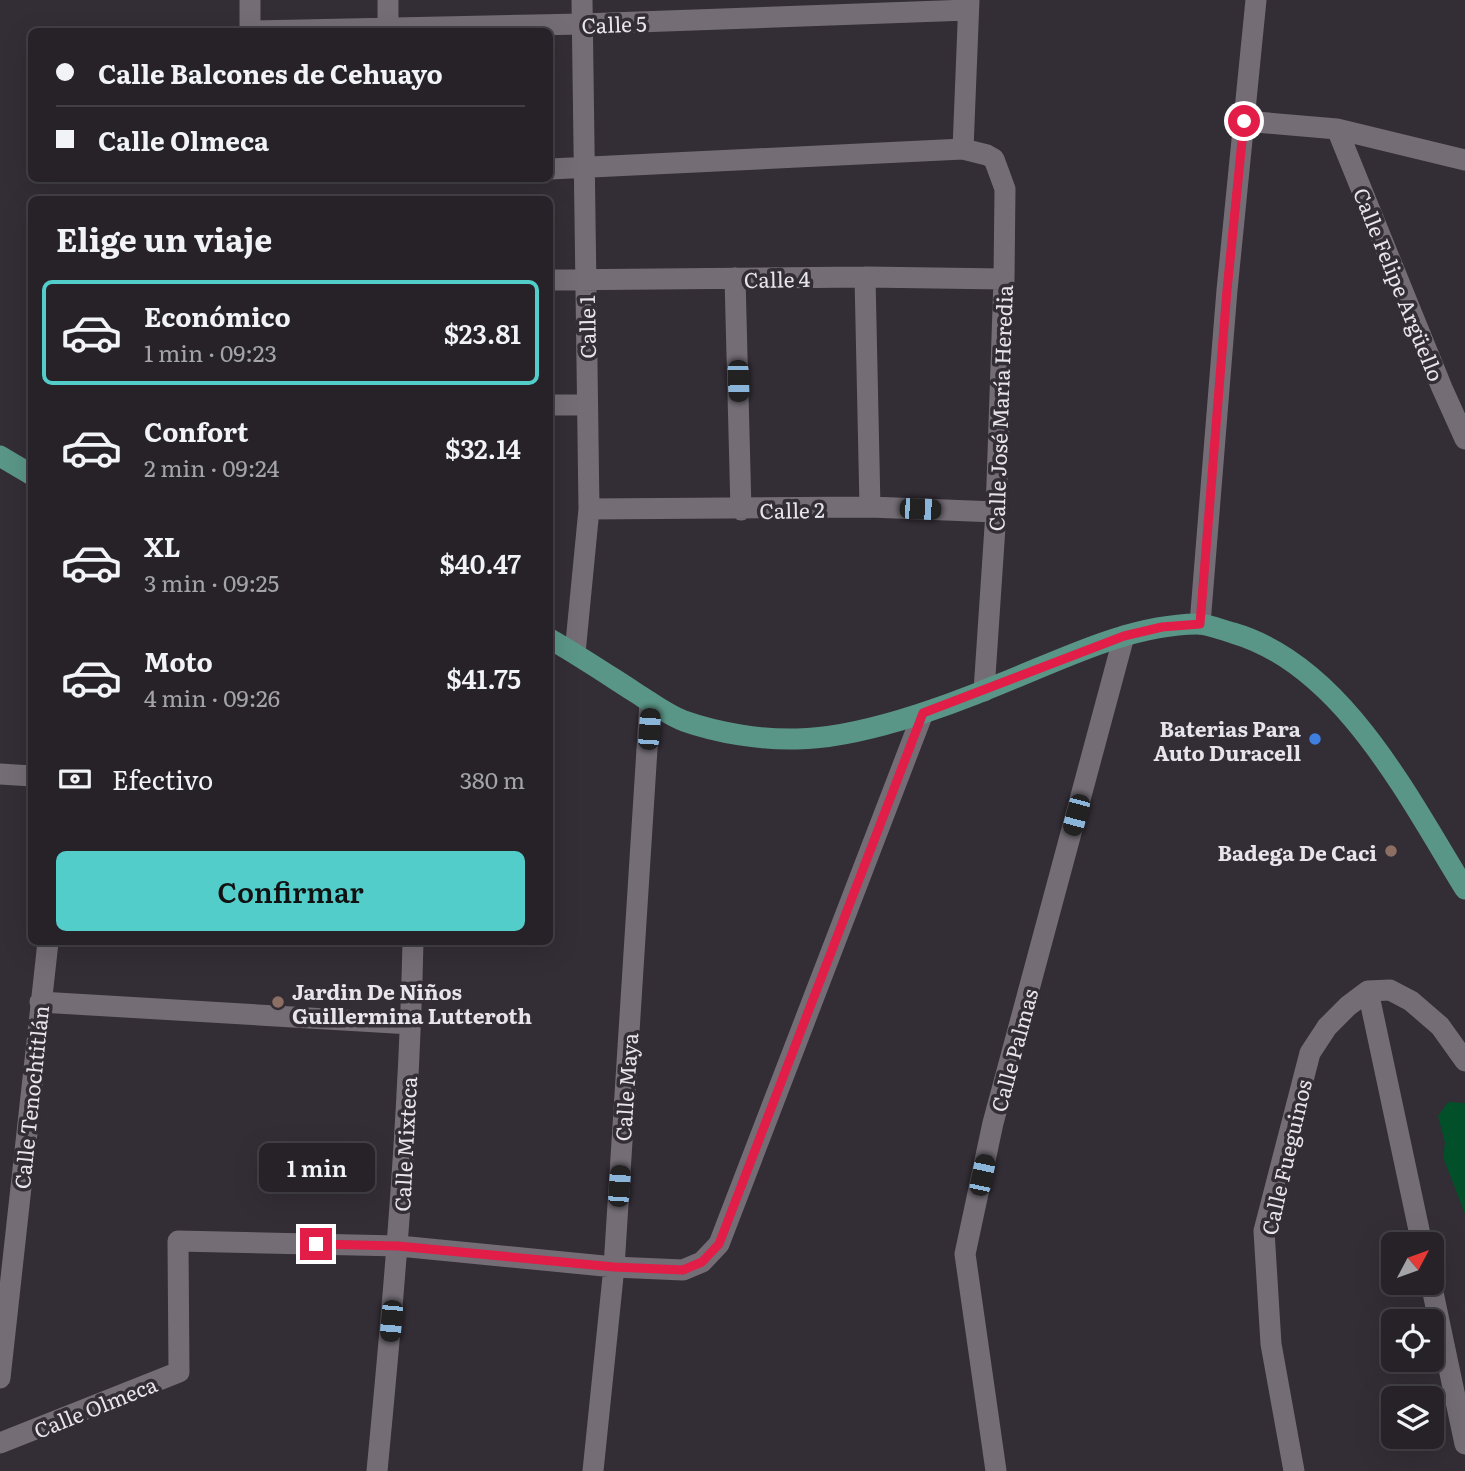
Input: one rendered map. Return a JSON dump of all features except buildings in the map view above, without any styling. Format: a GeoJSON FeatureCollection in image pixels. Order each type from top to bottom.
{"type":"FeatureCollection","features":[{"type":"Feature","properties":{"kind":"main road"},"geometry":{"type":"LineString","coordinates":[[0,456],[28,473]]}},
{"type":"Feature","properties":{"kind":"main road"},"geometry":{"type":"LineString","coordinates":[[553,641],[682,720],[761,737],[796,739],[829,736],[923,713],[1124,636],[1162,627],[1200,624],[1245,637],[1285,656],[1336,700],[1381,754],[1465,889]]}},
{"type":"Feature","properties":{"kind":"street"},"geometry":{"type":"LineString","coordinates":[[250,0],[250,28]]}},
{"type":"Feature","properties":{"kind":"street"},"geometry":{"type":"LineString","coordinates":[[388,0],[388,28]]}},
{"type":"Feature","properties":{"kind":"street","name":"Calle 1"},"geometry":{"type":"LineString","coordinates":[[575,653],[589,509],[582,0]]}},
{"type":"Feature","properties":{"kind":"street"},"geometry":{"type":"LineString","coordinates":[[1200,624],[1225,304],[1256,0]]}},
{"type":"Feature","properties":{"kind":"street"},"geometry":{"type":"LineString","coordinates":[[553,169],[963,149],[968,5]]}},
{"type":"Feature","properties":{"kind":"street","name":"Calle 5"},"geometry":{"type":"LineString","coordinates":[[388,28],[583,24],[843,8],[968,5]]}},
{"type":"Feature","properties":{"kind":"street"},"geometry":{"type":"LineString","coordinates":[[1244,121],[1337,130],[1465,160]]}},
{"type":"Feature","properties":{"kind":"street","name":"Calle Felipe Argüello"},"geometry":{"type":"LineString","coordinates":[[1337,130],[1465,439]]}},
{"type":"Feature","properties":{"kind":"street","name":"Calle José María Heredia"},"geometry":{"type":"LineString","coordinates":[[963,149],[987,155],[997,163],[1004,190],[1004,279],[996,512],[984,691]]}},
{"type":"Feature","properties":{"kind":"street"},"geometry":{"type":"LineString","coordinates":[[865,277],[870,507]]}},
{"type":"Feature","properties":{"kind":"street","name":"Calle 4"},"geometry":{"type":"LineString","coordinates":[[553,280],[865,277],[1004,279]]}},
{"type":"Feature","properties":{"kind":"street"},"geometry":{"type":"LineString","coordinates":[[735,278],[741,510]]}},
{"type":"Feature","properties":{"kind":"street"},"geometry":{"type":"LineString","coordinates":[[1442,388],[1465,396]]}},
{"type":"Feature","properties":{"kind":"street"},"geometry":{"type":"LineString","coordinates":[[553,405],[587,405]]}},
{"type":"Feature","properties":{"kind":"street","name":"Calle 2"},"geometry":{"type":"LineString","coordinates":[[589,509],[870,507],[996,512]]}},
{"type":"Feature","properties":{"kind":"street","name":"Calle Palmas"},"geometry":{"type":"LineString","coordinates":[[996,1471],[965,1254],[993,1123],[1124,636]]}},
{"type":"Feature","properties":{"kind":"street","name":"Calle Maya"},"geometry":{"type":"LineString","coordinates":[[593,1471],[614,1267],[650,702]]}},
{"type":"Feature","properties":{"kind":"street","name":"Calle Olmeca"},"geometry":{"type":"LineString","coordinates":[[0,1443],[179,1372],[178,1241],[398,1246],[614,1267],[683,1270],[702,1262],[719,1244],[923,713]]}},
{"type":"Feature","properties":{"kind":"street"},"geometry":{"type":"LineString","coordinates":[[0,774],[28,776]]}},
{"type":"Feature","properties":{"kind":"street","name":"Calle Tenochtitlán"},"geometry":{"type":"LineString","coordinates":[[0,1378],[48,945]]}},
{"type":"Feature","properties":{"kind":"street","name":"Calle Mixteca"},"geometry":{"type":"LineString","coordinates":[[377,1471],[398,1246],[413,945]]}},
{"type":"Feature","properties":{"kind":"street"},"geometry":{"type":"LineString","coordinates":[[1419,1232],[1368,991],[1390,990],[1411,1001],[1440,1026],[1465,1061]]}},
{"type":"Feature","properties":{"kind":"street","name":"Calle Fueguinos"},"geometry":{"type":"LineString","coordinates":[[1294,1471],[1271,1344],[1264,1231],[1310,1053],[1327,1027],[1368,991]]}},
{"type":"Feature","properties":{"kind":"street"},"geometry":{"type":"LineString","coordinates":[[40,1002],[411,1024]]}},
{"type":"Feature","properties":{"kind":"street"},"geometry":{"type":"LineString","coordinates":[[1433,1295],[1465,1444]]}},
{"type":"Feature","properties":{"kind":"green space"},"geometry":{"type":"Polygon","coordinates":[[[1448,1102],[1465,1103],[1465,1214],[1443,1157],[1445,1143],[1438,1116],[1448,1102]]]}},
{"type":"Feature","properties":{"kind":"place","name":"Baterias Para Auto Duracell"},"geometry":{"type":"Point","coordinates":[1315,739]}},
{"type":"Feature","properties":{"kind":"place","name":"Badega De Caci"},"geometry":{"type":"Point","coordinates":[1391,851]}},
{"type":"Feature","properties":{"kind":"place","name":"Jardin De Niños Guillermina Lutteroth"},"geometry":{"type":"Point","coordinates":[278,1002]}},
{"type":"Feature","properties":{"kind":"route"},"geometry":{"type":"LineString","coordinates":[[316,1244],[398,1246],[614,1267],[683,1270],[702,1262],[719,1244],[923,713],[1124,636],[1162,627],[1200,624],[1227,290],[1244,121]]}}]}
